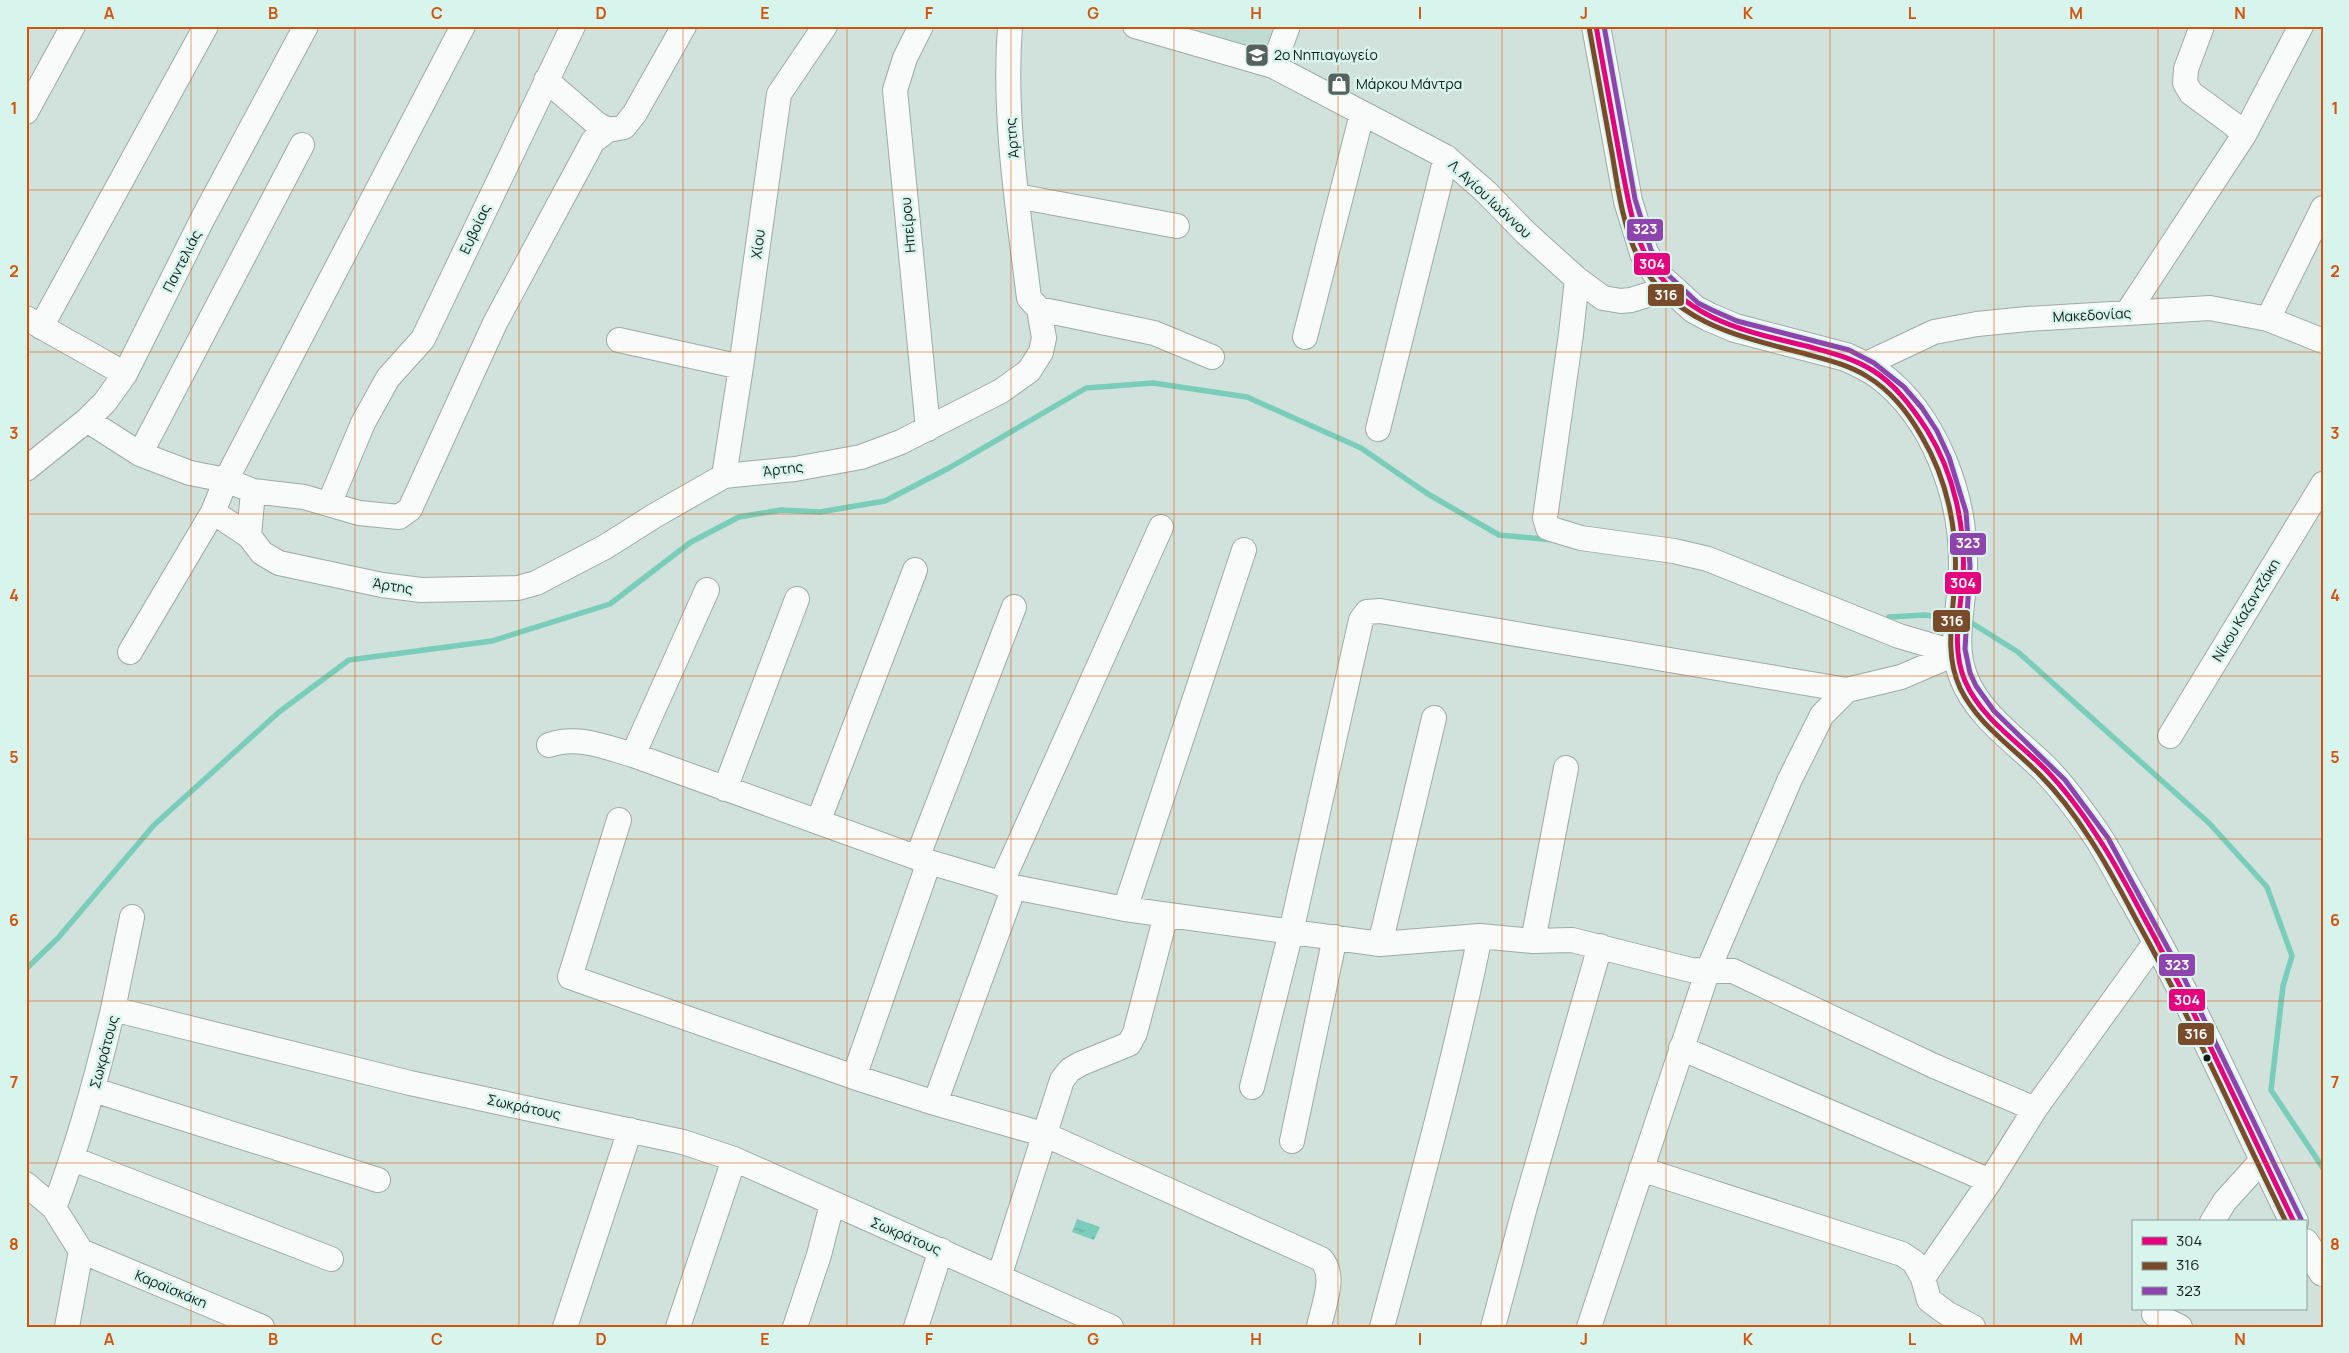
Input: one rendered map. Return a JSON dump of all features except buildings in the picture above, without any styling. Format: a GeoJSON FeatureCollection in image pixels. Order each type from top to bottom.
{"type":"FeatureCollection","features":[{"type":"Feature","properties":{"kind":"main road"},"geometry":{"type":"LineString","coordinates":[[1596,26],[1626,194],[1644,254],[1659,277],[1694,309],[1735,328],[1846,357],[1864,365],[1889,383],[1910,405],[1932,442],[1950,481],[1961,526],[1963,566],[1957,643],[1964,680],[1982,709],[2047,772],[2098,836],[2157,940],[2213,1050],[2293,1220]]}},
{"type":"Feature","properties":{"kind":"main road"},"geometry":{"type":"LineString","coordinates":[[2306,1245],[2323,1272]]}},
{"type":"Feature","properties":{"kind":"street"},"geometry":{"type":"LineString","coordinates":[[26,112],[73,26]]}},
{"type":"Feature","properties":{"kind":"street"},"geometry":{"type":"LineString","coordinates":[[125,374],[34,323],[206,26]]}},
{"type":"Feature","properties":{"kind":"street","name":"Παντελιάς"},"geometry":{"type":"LineString","coordinates":[[26,469],[87,420],[105,402],[125,374],[204,218],[306,26]]}},
{"type":"Feature","properties":{"kind":"street"},"geometry":{"type":"LineString","coordinates":[[130,652],[213,512],[226,480],[464,26]]}},
{"type":"Feature","properties":{"kind":"street","name":"Ευβοίας"},"geometry":{"type":"LineString","coordinates":[[329,504],[363,423],[388,378],[423,339],[573,26]]}},
{"type":"Feature","properties":{"kind":"street"},"geometry":{"type":"LineString","coordinates":[[87,420],[140,454],[190,473],[226,480],[253,491],[304,498],[359,513],[399,518],[410,509],[495,323],[593,141],[608,130],[624,127],[635,113],[684,26]]}},
{"type":"Feature","properties":{"kind":"street","name":"Χίου"},"geometry":{"type":"LineString","coordinates":[[724,476],[779,94],[825,26]]}},
{"type":"Feature","properties":{"kind":"street","name":"Ηπείρου"},"geometry":{"type":"LineString","coordinates":[[921,26],[905,58],[896,90],[928,429]]}},
{"type":"Feature","properties":{"kind":"street","name":"Άρτης"},"geometry":{"type":"LineString","coordinates":[[213,512],[249,536],[262,553],[279,563],[382,585],[421,590],[518,588],[536,583],[606,547],[654,516],[724,476],[794,469],[861,456],[901,442],[1001,391],[1029,371],[1041,352],[1044,338],[1039,309],[1029,298],[1017,196],[1008,97],[1007,65],[1010,26]]}},
{"type":"Feature","properties":{"kind":"street","name":"Λ. Αγίου Ιωάννου"},"geometry":{"type":"LineString","coordinates":[[1135,26],[1274,66],[1446,157],[1486,192],[1526,233],[1576,279],[1603,298],[1621,301],[1640,298],[1670,288]]}},
{"type":"Feature","properties":{"kind":"street"},"geometry":{"type":"LineString","coordinates":[[1274,66],[1288,26]]}},
{"type":"Feature","properties":{"kind":"street"},"geometry":{"type":"LineString","coordinates":[[2202,26],[2186,68],[2185,83],[2191,93],[2233,124],[2244,135]]}},
{"type":"Feature","properties":{"kind":"street"},"geometry":{"type":"LineString","coordinates":[[2128,313],[2244,135],[2301,26]]}},
{"type":"Feature","properties":{"kind":"street"},"geometry":{"type":"LineString","coordinates":[[546,80],[597,124],[608,130]]}},
{"type":"Feature","properties":{"kind":"street"},"geometry":{"type":"LineString","coordinates":[[1305,337],[1362,114]]}},
{"type":"Feature","properties":{"kind":"street"},"geometry":{"type":"LineString","coordinates":[[140,454],[302,145]]}},
{"type":"Feature","properties":{"kind":"street"},"geometry":{"type":"LineString","coordinates":[[1378,429],[1446,157]]}},
{"type":"Feature","properties":{"kind":"street"},"geometry":{"type":"LineString","coordinates":[[1017,196],[1177,226]]}},
{"type":"Feature","properties":{"kind":"street"},"geometry":{"type":"LineString","coordinates":[[2268,319],[2323,208]]}},
{"type":"Feature","properties":{"kind":"street"},"geometry":{"type":"LineString","coordinates":[[1576,279],[1571,334],[1545,518],[1548,528],[1581,538],[1674,551],[1708,559],[1899,636],[1957,643]]}},
{"type":"Feature","properties":{"kind":"street","name":"Μακεδονίας"},"geometry":{"type":"LineString","coordinates":[[1864,365],[1934,332],[1976,324],[2027,319],[2210,308],[2268,319],[2323,341]]}},
{"type":"Feature","properties":{"kind":"street"},"geometry":{"type":"LineString","coordinates":[[1039,309],[1154,333],[1212,357]]}},
{"type":"Feature","properties":{"kind":"street"},"geometry":{"type":"LineString","coordinates":[[619,340],[741,367]]}},
{"type":"Feature","properties":{"kind":"street","name":"Νίκου Καζαντζάκη"},"geometry":{"type":"LineString","coordinates":[[2170,736],[2323,484]]}},
{"type":"Feature","properties":{"kind":"street"},"geometry":{"type":"LineString","coordinates":[[249,536],[253,491]]}},
{"type":"Feature","properties":{"kind":"street"},"geometry":{"type":"LineString","coordinates":[[934,1103],[1008,886],[1161,528]]}},
{"type":"Feature","properties":{"kind":"street"},"geometry":{"type":"LineString","coordinates":[[1124,908],[1244,550]]}},
{"type":"Feature","properties":{"kind":"street"},"geometry":{"type":"LineString","coordinates":[[818,822],[915,570]]}},
{"type":"Feature","properties":{"kind":"street"},"geometry":{"type":"LineString","coordinates":[[633,756],[707,590]]}},
{"type":"Feature","properties":{"kind":"street"},"geometry":{"type":"LineString","coordinates":[[725,789],[797,599]]}},
{"type":"Feature","properties":{"kind":"street"},"geometry":{"type":"LineString","coordinates":[[854,1077],[923,860],[1014,607]]}},
{"type":"Feature","properties":{"kind":"street"},"geometry":{"type":"LineString","coordinates":[[1252,1087],[1291,932],[1361,620],[1367,612],[1380,611],[1847,690],[1901,677],[1957,643]]}},
{"type":"Feature","properties":{"kind":"street"},"geometry":{"type":"LineString","coordinates":[[1589,1327],[1708,970],[1790,779],[1822,715],[1847,690]]}},
{"type":"Feature","properties":{"kind":"street"},"geometry":{"type":"LineString","coordinates":[[1380,944],[1434,718]]}},
{"type":"Feature","properties":{"kind":"street"},"geometry":{"type":"LineString","coordinates":[[549,745],[563,740],[578,740],[633,756],[923,860],[1008,886],[1166,915],[1380,944],[1480,936],[1533,941],[1572,940],[1691,970],[1733,971],[1934,1066],[2035,1109]]}},
{"type":"Feature","properties":{"kind":"street"},"geometry":{"type":"LineString","coordinates":[[1533,941],[1566,768]]}},
{"type":"Feature","properties":{"kind":"street"},"geometry":{"type":"LineString","coordinates":[[619,820],[570,977],[854,1077],[934,1103],[1046,1135],[1322,1259],[1328,1266],[1329,1278],[1319,1327]]}},
{"type":"Feature","properties":{"kind":"street"},"geometry":{"type":"LineString","coordinates":[[999,1278],[1062,1080],[1070,1070],[1129,1044],[1135,1033],[1166,915]]}},
{"type":"Feature","properties":{"kind":"street"},"geometry":{"type":"LineString","coordinates":[[113,1010],[132,917]]}},
{"type":"Feature","properties":{"kind":"street"},"geometry":{"type":"LineString","coordinates":[[1382,1327],[1426,1165],[1467,1001],[1480,936]]}},
{"type":"Feature","properties":{"kind":"street"},"geometry":{"type":"LineString","coordinates":[[1292,1141],[1335,937]]}},
{"type":"Feature","properties":{"kind":"street"},"geometry":{"type":"LineString","coordinates":[[1923,1278],[1990,1181],[2035,1109],[2157,940]]}},
{"type":"Feature","properties":{"kind":"street"},"geometry":{"type":"LineString","coordinates":[[1493,1327],[1525,1207],[1600,946]]}},
{"type":"Feature","properties":{"kind":"street","name":"Σωκράτους"},"geometry":{"type":"LineString","coordinates":[[54,1208],[73,1159],[94,1090],[113,1010],[410,1084],[683,1142],[734,1159],[1111,1327]]}},
{"type":"Feature","properties":{"kind":"street"},"geometry":{"type":"LineString","coordinates":[[1681,1048],[1990,1181]]}},
{"type":"Feature","properties":{"kind":"street"},"geometry":{"type":"LineString","coordinates":[[94,1090],[378,1180]]}},
{"type":"Feature","properties":{"kind":"street"},"geometry":{"type":"LineString","coordinates":[[565,1327],[630,1130]]}},
{"type":"Feature","properties":{"kind":"street"},"geometry":{"type":"LineString","coordinates":[[2213,1220],[2226,1201],[2264,1158]]}},
{"type":"Feature","properties":{"kind":"street"},"geometry":{"type":"LineString","coordinates":[[73,1159],[331,1259]]}},
{"type":"Feature","properties":{"kind":"street"},"geometry":{"type":"LineString","coordinates":[[678,1327],[734,1159]]}},
{"type":"Feature","properties":{"kind":"street"},"geometry":{"type":"LineString","coordinates":[[1641,1169],[1902,1254],[1914,1262],[1923,1278],[1929,1300],[1948,1314],[1973,1327]]}},
{"type":"Feature","properties":{"kind":"street"},"geometry":{"type":"LineString","coordinates":[[26,1184],[54,1208],[80,1251],[67,1327]]}},
{"type":"Feature","properties":{"kind":"street"},"geometry":{"type":"LineString","coordinates":[[795,1327],[819,1255],[832,1204]]}},
{"type":"Feature","properties":{"kind":"street"},"geometry":{"type":"LineString","coordinates":[[916,1327],[941,1250]]}},
{"type":"Feature","properties":{"kind":"street","name":"Καραϊσκάκη"},"geometry":{"type":"LineString","coordinates":[[80,1251],[222,1319],[262,1327]]}},
{"type":"Feature","properties":{"kind":"street"},"geometry":{"type":"LineString","coordinates":[[2152,1317],[2180,1327]]}},
{"type":"Feature","properties":{"kind":"shaded area","name":"2ο Νηπιαγωγείο"},"geometry":{"type":"Polygon","coordinates":[[[1139,26],[1288,26],[1273,66],[1139,26]]]}},
{"type":"Feature","properties":{"kind":"water"},"geometry":{"type":"Polygon","coordinates":[[[1077,1219],[1100,1227],[1094,1240],[1072,1232],[1077,1219]]]}},
{"type":"Feature","properties":{"kind":"waterway"},"geometry":{"type":"LineString","coordinates":[[26,969],[58,938],[154,825],[279,712],[349,660],[492,641],[610,604],[691,542],[739,517],[781,510],[820,512],[885,501],[949,468],[1086,388],[1153,383],[1247,397],[1361,448],[1428,494],[1499,535],[1553,540]]}},
{"type":"Feature","properties":{"kind":"waterway"},"geometry":{"type":"LineString","coordinates":[[1889,617],[1925,615],[1951,619]]}},
{"type":"Feature","properties":{"kind":"waterway"},"geometry":{"type":"LineString","coordinates":[[1965,622],[1970,622],[2018,652],[2209,823],[2267,887],[2292,956],[2283,986],[2271,1090],[2323,1168]]}},
{"type":"Feature","properties":{"kind":"transit line","name":"304"},"geometry":{"type":"LineString","coordinates":[[1596,26],[1633,222],[1647,257],[1662,278],[1697,309],[1718,320],[1762,335],[1842,356],[1872,370],[1888,382],[1902,397],[1927,430],[1951,483],[1960,521],[1963,579],[1957,643],[1958,656],[1965,681],[1980,706],[1990,718],[2052,776],[2087,820],[2111,858],[2183,992],[2293,1220]]}},
{"type":"Feature","properties":{"kind":"transit line","name":"323"},"geometry":{"type":"LineString","coordinates":[[1604,26],[1635,199],[1651,250],[1665,272],[1698,303],[1737,321],[1849,350],[1874,363],[1904,387],[1922,408],[1937,431],[1949,457],[1966,512],[1970,566],[1965,649],[1970,673],[1976,686],[1994,711],[2065,780],[2108,838],[2183,976],[2301,1219]]}},
{"type":"Feature","properties":{"kind":"transit line","name":"316"},"geometry":{"type":"LineString","coordinates":[[1589,27],[1619,197],[1634,248],[1653,281],[1689,313],[1710,324],[1757,341],[1838,363],[1868,377],[1899,404],[1922,437],[1931,453],[1944,488],[1955,542],[1951,648],[1952,662],[1960,688],[1976,713],[2040,775],[2060,798],[2079,822],[2103,860],[2177,997],[2285,1220]]}},
{"type":"Feature","properties":{"kind":"place","name":"2ο Νηπιαγωγείο"},"geometry":{"type":"Point","coordinates":[1257,55]}},
{"type":"Feature","properties":{"kind":"place","name":"Μάρκου Μάντρα"},"geometry":{"type":"Point","coordinates":[1339,84]}}]}
